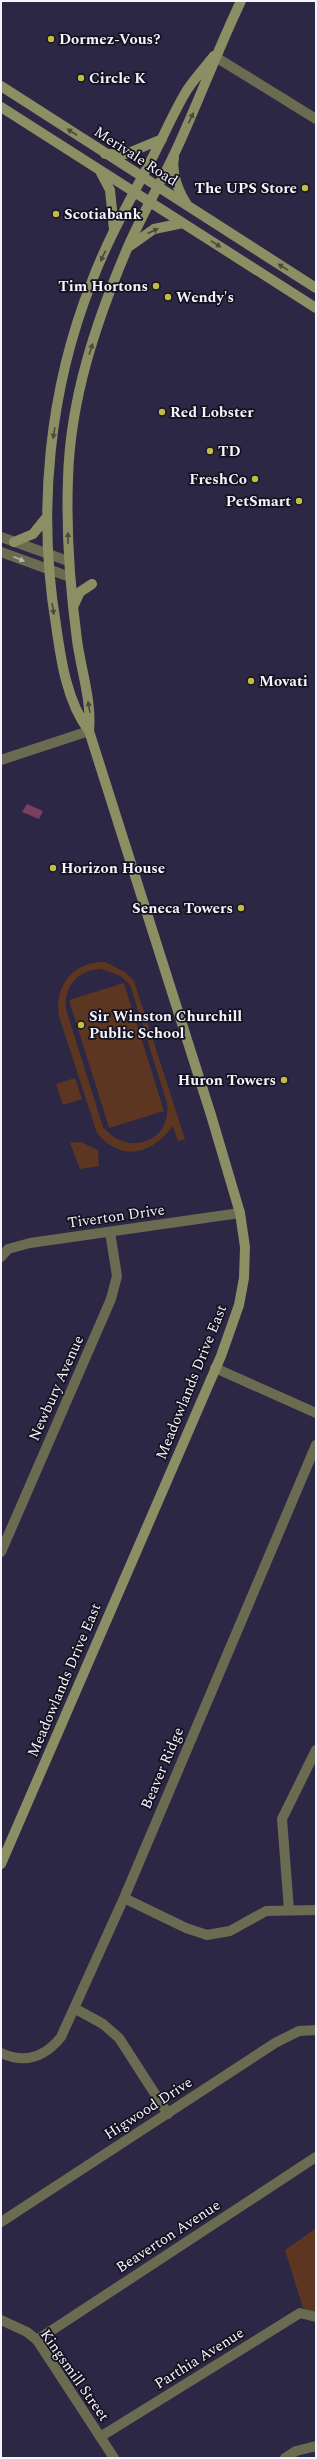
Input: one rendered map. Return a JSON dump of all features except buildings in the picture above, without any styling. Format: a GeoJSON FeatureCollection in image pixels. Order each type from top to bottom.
{"type":"FeatureCollection","features":[{"type":"Feature","properties":{"kind":"main road"},"geometry":{"type":"LineString","coordinates":[[214,56],[240,1]]}},
{"type":"Feature","properties":{"kind":"main road","name":"Meadowlands Drive East"},"geometry":{"type":"LineString","coordinates":[[89,731],[80,719],[61,659],[47,554],[46,518],[50,459],[60,395],[73,337],[92,280],[134,192],[187,90],[214,56]]}},
{"type":"Feature","properties":{"kind":"main road","name":"Meadowlands Drive East"},"geometry":{"type":"LineString","coordinates":[[1,1864],[215,1368],[233,1323],[244,1278],[245,1247],[240,1213],[211,1115],[119,833],[89,731],[90,717],[73,608],[68,561],[68,478],[79,386],[104,310],[127,248],[200,98],[214,56]]}},
{"type":"Feature","properties":{"kind":"main road","name":"Merivale Road"},"geometry":{"type":"LineString","coordinates":[[1,86],[157,188],[316,288]]}},
{"type":"Feature","properties":{"kind":"main road","name":"Merivale Road"},"geometry":{"type":"LineString","coordinates":[[1,107],[316,308]]}},
{"type":"Feature","properties":{"kind":"main road"},"geometry":{"type":"LineString","coordinates":[[104,154],[126,154],[162,139]]}},
{"type":"Feature","properties":{"kind":"main road"},"geometry":{"type":"LineString","coordinates":[[174,154],[173,164],[177,182],[190,209]]}},
{"type":"Feature","properties":{"kind":"main road"},"geometry":{"type":"LineString","coordinates":[[100,171],[110,190],[115,232]]}},
{"type":"Feature","properties":{"kind":"main road"},"geometry":{"type":"LineString","coordinates":[[127,248],[154,229],[183,223]]}},
{"type":"Feature","properties":{"kind":"main road"},"geometry":{"type":"LineString","coordinates":[[14,542],[34,534],[46,518]]}},
{"type":"Feature","properties":{"kind":"main road"},"geometry":{"type":"LineString","coordinates":[[73,608],[80,592],[92,584]]}},
{"type":"Feature","properties":{"kind":"street"},"geometry":{"type":"LineString","coordinates":[[214,56],[316,119]]}},
{"type":"Feature","properties":{"kind":"street"},"geometry":{"type":"LineString","coordinates":[[1,538],[68,561]]}},
{"type":"Feature","properties":{"kind":"street"},"geometry":{"type":"LineString","coordinates":[[1,552],[70,577]]}},
{"type":"Feature","properties":{"kind":"street"},"geometry":{"type":"LineString","coordinates":[[1,760],[89,731]]}},
{"type":"Feature","properties":{"kind":"street","name":"Tiverton Drive"},"geometry":{"type":"LineString","coordinates":[[1,1257],[8,1249],[30,1243],[240,1213]]}},
{"type":"Feature","properties":{"kind":"street","name":"Newbury Avenue"},"geometry":{"type":"LineString","coordinates":[[1,1552],[111,1299],[116,1276],[110,1232]]}},
{"type":"Feature","properties":{"kind":"street"},"geometry":{"type":"LineString","coordinates":[[215,1368],[316,1413]]}},
{"type":"Feature","properties":{"kind":"street","name":"Beaver Ridge"},"geometry":{"type":"LineString","coordinates":[[1,2052],[12,2058],[34,2059],[52,2048],[61,2036],[124,1898],[316,1445]]}},
{"type":"Feature","properties":{"kind":"street"},"geometry":{"type":"LineString","coordinates":[[289,1910],[282,1819],[315,1755]]}},
{"type":"Feature","properties":{"kind":"street"},"geometry":{"type":"LineString","coordinates":[[124,1898],[186,1928],[206,1935],[230,1931],[266,1911],[316,1910]]}},
{"type":"Feature","properties":{"kind":"street"},"geometry":{"type":"LineString","coordinates":[[74,2008],[103,2024],[119,2038],[168,2114]]}},
{"type":"Feature","properties":{"kind":"street","name":"Higwood Drive"},"geometry":{"type":"LineString","coordinates":[[1,2222],[275,2043],[299,2031],[316,2030]]}},
{"type":"Feature","properties":{"kind":"street","name":"Beaverton Avenue"},"geometry":{"type":"LineString","coordinates":[[37,2340],[316,2156]]}},
{"type":"Feature","properties":{"kind":"street","name":"Parthia Avenue"},"geometry":{"type":"LineString","coordinates":[[100,2437],[300,2313],[316,2317]]}},
{"type":"Feature","properties":{"kind":"street","name":"Kingsmill Street"},"geometry":{"type":"LineString","coordinates":[[1,2320],[27,2332],[37,2340],[114,2458]]}},
{"type":"Feature","properties":{"kind":"street"},"geometry":{"type":"LineString","coordinates":[[285,2458],[296,2451],[316,2446]]}},
{"type":"Feature","properties":{"kind":"shaded area"},"geometry":{"type":"Polygon","coordinates":[[[27,804],[43,811],[39,819],[22,812],[27,804]]]}},
{"type":"Feature","properties":{"kind":"shaded area"},"geometry":{"type":"Polygon","coordinates":[[[105,962],[125,972],[134,981],[185,1139],[178,1141],[173,1126],[165,1136],[156,1143],[136,1151],[126,1151],[116,1148],[97,1133],[59,1016],[58,1005],[63,985],[68,977],[84,966],[105,962]],[[101,969],[86,972],[79,976],[70,986],[67,993],[66,1009],[103,1127],[113,1136],[124,1142],[135,1143],[146,1141],[155,1136],[162,1128],[167,1117],[167,1103],[130,985],[121,976],[101,969]]]}},
{"type":"Feature","properties":{"kind":"shaded area"},"geometry":{"type":"Polygon","coordinates":[[[124,983],[164,1111],[109,1128],[69,1000],[124,983]]]}},
{"type":"Feature","properties":{"kind":"shaded area"},"geometry":{"type":"Polygon","coordinates":[[[75,1078],[82,1099],[63,1105],[56,1084],[75,1078]]]}},
{"type":"Feature","properties":{"kind":"shaded area"},"geometry":{"type":"Polygon","coordinates":[[[81,1142],[98,1150],[99,1166],[80,1169],[70,1143],[81,1142]]]}},
{"type":"Feature","properties":{"kind":"shaded area"},"geometry":{"type":"Polygon","coordinates":[[[316,2228],[316,2313],[303,2308],[285,2250],[316,2228]]]}},
{"type":"Feature","properties":{"kind":"place","name":"Dormez-Vous?"},"geometry":{"type":"Point","coordinates":[51,39]}},
{"type":"Feature","properties":{"kind":"place","name":"Circle K"},"geometry":{"type":"Point","coordinates":[81,78]}},
{"type":"Feature","properties":{"kind":"place","name":"The UPS Store"},"geometry":{"type":"Point","coordinates":[305,188]}},
{"type":"Feature","properties":{"kind":"place","name":"Scotiabank"},"geometry":{"type":"Point","coordinates":[56,214]}},
{"type":"Feature","properties":{"kind":"place","name":"Tim Hortons"},"geometry":{"type":"Point","coordinates":[156,286]}},
{"type":"Feature","properties":{"kind":"place","name":"Wendy's"},"geometry":{"type":"Point","coordinates":[168,297]}},
{"type":"Feature","properties":{"kind":"place","name":"Red Lobster"},"geometry":{"type":"Point","coordinates":[162,412]}},
{"type":"Feature","properties":{"kind":"place","name":"TD"},"geometry":{"type":"Point","coordinates":[210,451]}},
{"type":"Feature","properties":{"kind":"place","name":"FreshCo"},"geometry":{"type":"Point","coordinates":[255,479]}},
{"type":"Feature","properties":{"kind":"place","name":"PetSmart"},"geometry":{"type":"Point","coordinates":[299,501]}},
{"type":"Feature","properties":{"kind":"place","name":"Movati"},"geometry":{"type":"Point","coordinates":[251,681]}},
{"type":"Feature","properties":{"kind":"place","name":"Horizon House"},"geometry":{"type":"Point","coordinates":[53,868]}},
{"type":"Feature","properties":{"kind":"place","name":"Seneca Towers"},"geometry":{"type":"Point","coordinates":[241,908]}},
{"type":"Feature","properties":{"kind":"place","name":"Sir Winston Churchill Public School"},"geometry":{"type":"Point","coordinates":[81,1025]}},
{"type":"Feature","properties":{"kind":"place","name":"Huron Towers"},"geometry":{"type":"Point","coordinates":[284,1080]}}]}
